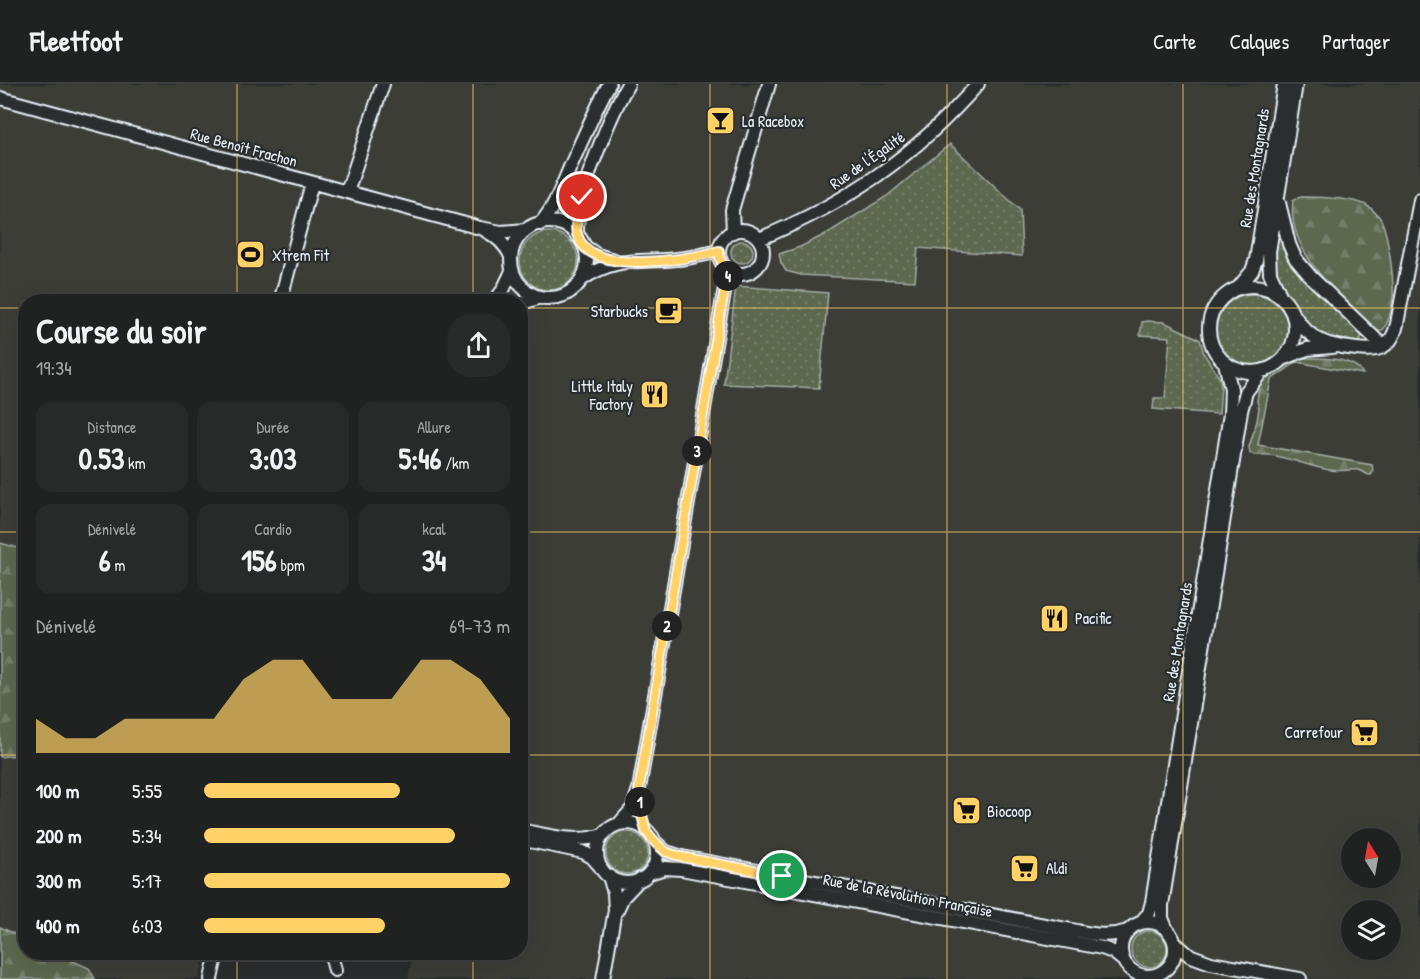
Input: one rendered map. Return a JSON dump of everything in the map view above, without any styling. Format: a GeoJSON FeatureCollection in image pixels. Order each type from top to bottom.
{"type":"FeatureCollection","features":[{"type":"Feature","properties":{"kind":"street"},"geometry":{"type":"LineString","coordinates":[[347,192],[383,84]]}},
{"type":"Feature","properties":{"kind":"street"},"geometry":{"type":"LineString","coordinates":[[540,224],[550,212],[609,84]]}},
{"type":"Feature","properties":{"kind":"street"},"geometry":{"type":"LineString","coordinates":[[581,280],[586,264],[580,241],[578,214],[600,141],[628,84]]}},
{"type":"Feature","properties":{"kind":"street"},"geometry":{"type":"LineString","coordinates":[[733,232],[732,210],[769,84]]}},
{"type":"Feature","properties":{"kind":"street","name":"Rue de l'Égalité"},"geometry":{"type":"LineString","coordinates":[[759,239],[820,211],[878,176],[929,135],[978,84]]}},
{"type":"Feature","properties":{"kind":"street","name":"Rue des Montagnards"},"geometry":{"type":"LineString","coordinates":[[1239,288],[1252,271],[1256,260],[1284,84]]}},
{"type":"Feature","properties":{"kind":"street","name":"Rue des Montagnards"},"geometry":{"type":"LineString","coordinates":[[1281,298],[1272,279],[1268,259],[1296,84]]}},
{"type":"Feature","properties":{"kind":"street","name":"Rue Benoît Frachon"},"geometry":{"type":"LineString","coordinates":[[0,98],[480,228],[501,232],[526,230]]}},
{"type":"Feature","properties":{"kind":"street"},"geometry":{"type":"LineString","coordinates":[[282,294],[312,183]]}},
{"type":"Feature","properties":{"kind":"street"},"geometry":{"type":"LineString","coordinates":[[1277,197],[1282,209],[1286,237],[1295,258],[1311,277],[1383,346]]}},
{"type":"Feature","properties":{"kind":"street"},"geometry":{"type":"LineString","coordinates":[[1339,347],[1313,337],[1301,326],[1281,298],[1274,292],[1261,287],[1239,288],[1230,292],[1214,308],[1209,321],[1211,344],[1218,356],[1225,363],[1242,372],[1252,373],[1271,368],[1283,359],[1307,349],[1339,347],[1367,351],[1383,346],[1396,331],[1420,200]]}},
{"type":"Feature","properties":{"kind":"street"},"geometry":{"type":"LineString","coordinates":[[624,262],[602,258],[592,253],[569,228],[551,223],[540,224],[526,230],[517,240],[511,256],[512,271],[521,286],[530,293],[551,298],[562,296],[581,280],[603,267],[624,262],[684,258],[719,251]]}},
{"type":"Feature","properties":{"kind":"street","name":"Rue Benoît Frachon"},"geometry":{"type":"LineString","coordinates":[[480,228],[498,238],[511,256]]}},
{"type":"Feature","properties":{"kind":"street"},"geometry":{"type":"LineString","coordinates":[[740,230],[754,234],[759,239],[763,252],[759,266],[754,270],[737,274],[723,265],[719,251],[727,235],[740,230]]}},
{"type":"Feature","properties":{"kind":"street"},"geometry":{"type":"LineString","coordinates":[[500,294],[512,271]]}},
{"type":"Feature","properties":{"kind":"street"},"geometry":{"type":"LineString","coordinates":[[619,824],[633,808],[639,789],[722,304],[726,283],[731,272]]}},
{"type":"Feature","properties":{"kind":"street"},"geometry":{"type":"LineString","coordinates":[[528,301],[540,297]]}},
{"type":"Feature","properties":{"kind":"street"},"geometry":{"type":"LineString","coordinates":[[1283,359],[1291,347],[1295,333],[1295,323],[1290,309]]}},
{"type":"Feature","properties":{"kind":"street","name":"Rue des Montagnards"},"geometry":{"type":"LineString","coordinates":[[1140,923],[1149,913],[1152,902],[1230,414],[1231,389],[1225,363]]}},
{"type":"Feature","properties":{"kind":"street","name":"Rue des Montagnards"},"geometry":{"type":"LineString","coordinates":[[1166,928],[1162,918],[1164,888],[1241,411],[1246,392],[1262,371]]}},
{"type":"Feature","properties":{"kind":"street"},"geometry":{"type":"LineString","coordinates":[[639,789],[646,831]]}},
{"type":"Feature","properties":{"kind":"street"},"geometry":{"type":"LineString","coordinates":[[599,865],[598,845],[610,828],[619,824],[635,824],[646,831],[655,842],[656,860],[645,876],[620,902],[614,917]]}},
{"type":"Feature","properties":{"kind":"street"},"geometry":{"type":"LineString","coordinates":[[528,831],[571,839],[603,836]]}},
{"type":"Feature","properties":{"kind":"street"},"geometry":{"type":"LineString","coordinates":[[528,841],[583,852],[592,857],[615,880],[630,882],[645,876]]}},
{"type":"Feature","properties":{"kind":"street","name":"Rue de la Révolution Française"},"geometry":{"type":"LineString","coordinates":[[655,842],[666,852],[682,857],[1054,927],[1103,936],[1128,931]]}},
{"type":"Feature","properties":{"kind":"street","name":"Rue de la Révolution Française"},"geometry":{"type":"LineString","coordinates":[[645,876],[665,868],[681,869],[1102,948],[1113,952],[1123,960]]}},
{"type":"Feature","properties":{"kind":"street"},"geometry":{"type":"LineString","coordinates":[[603,979],[614,917],[615,899],[609,876]]}},
{"type":"Feature","properties":{"kind":"street"},"geometry":{"type":"LineString","coordinates":[[1210,963],[1189,955],[1175,943],[1166,928],[1154,923],[1140,923],[1128,931],[1122,943],[1123,960],[1135,976],[1154,977],[1168,968],[1186,963],[1210,963],[1299,979]]}},
{"type":"Feature","properties":{"kind":"street"},"geometry":{"type":"LineString","coordinates":[[1168,968],[1174,956],[1175,943]]}},
{"type":"Feature","properties":{"kind":"street"},"geometry":{"type":"LineString","coordinates":[[211,979],[215,960]]}},
{"type":"Feature","properties":{"kind":"street"},"geometry":{"type":"LineString","coordinates":[[332,960],[335,970]]}},
{"type":"Feature","properties":{"kind":"shaded area"},"geometry":{"type":"Polygon","coordinates":[[[0,84],[1420,84],[1420,979],[408,979],[412,960],[528,960],[528,294],[18,294],[18,548],[0,543],[0,84]]]}},
{"type":"Feature","properties":{"kind":"shaded area"},"geometry":{"type":"Polygon","coordinates":[[[18,755],[18,960],[203,960],[199,979],[0,979],[0,757],[18,755]]]}},
{"type":"Feature","properties":{"kind":"green space"},"geometry":{"type":"Polygon","coordinates":[[[950,144],[1020,210],[1022,256],[918,248],[915,281],[801,275],[786,271],[779,254],[800,247],[828,233],[887,196],[950,144]]]}},
{"type":"Feature","properties":{"kind":"green space"},"geometry":{"type":"Polygon","coordinates":[[[1301,197],[1334,198],[1360,203],[1370,208],[1380,218],[1388,244],[1393,289],[1390,315],[1382,331],[1375,331],[1332,288],[1307,256],[1298,238],[1293,220],[1293,200],[1301,197]]]}},
{"type":"Feature","properties":{"kind":"green space"},"geometry":{"type":"Polygon","coordinates":[[[1278,222],[1299,270],[1360,333],[1360,342],[1322,337],[1302,319],[1294,302],[1279,284],[1272,262],[1278,222]]]}},
{"type":"Feature","properties":{"kind":"green space"},"geometry":{"type":"Polygon","coordinates":[[[543,232],[555,232],[570,240],[578,255],[578,267],[570,282],[555,290],[543,290],[528,282],[520,267],[520,255],[528,240],[543,232]]]}},
{"type":"Feature","properties":{"kind":"green space"},"geometry":{"type":"Polygon","coordinates":[[[738,241],[746,241],[753,248],[753,256],[746,263],[738,263],[731,256],[731,248],[738,241]]]}},
{"type":"Feature","properties":{"kind":"green space"},"geometry":{"type":"Polygon","coordinates":[[[736,286],[828,293],[819,388],[724,384],[736,286]]]}},
{"type":"Feature","properties":{"kind":"green space"},"geometry":{"type":"Polygon","coordinates":[[[1252,294],[1272,300],[1282,310],[1288,330],[1282,350],[1272,360],[1252,366],[1232,360],[1222,350],[1216,330],[1222,310],[1232,300],[1252,294]]]}},
{"type":"Feature","properties":{"kind":"green space"},"geometry":{"type":"Polygon","coordinates":[[[1142,322],[1164,322],[1200,340],[1204,354],[1219,377],[1221,385],[1219,414],[1153,409],[1154,398],[1165,398],[1170,337],[1140,335],[1142,322]]]}},
{"type":"Feature","properties":{"kind":"green space"},"geometry":{"type":"Polygon","coordinates":[[[1300,358],[1343,361],[1358,368],[1363,374],[1297,362],[1271,380],[1258,445],[1372,465],[1371,475],[1358,470],[1330,470],[1277,456],[1250,453],[1249,447],[1259,408],[1257,401],[1259,387],[1263,380],[1300,358]]]}},
{"type":"Feature","properties":{"kind":"green space"},"geometry":{"type":"Polygon","coordinates":[[[0,543],[18,548],[18,755],[0,757],[0,543]]]}},
{"type":"Feature","properties":{"kind":"green space"},"geometry":{"type":"Polygon","coordinates":[[[627,832],[642,838],[648,853],[642,868],[627,874],[612,868],[606,853],[612,838],[627,832]]]}},
{"type":"Feature","properties":{"kind":"green space"},"geometry":{"type":"Polygon","coordinates":[[[0,927],[18,936],[18,960],[71,960],[89,968],[95,979],[0,979],[0,927]]]}},
{"type":"Feature","properties":{"kind":"green space"},"geometry":{"type":"Polygon","coordinates":[[[1149,931],[1162,936],[1167,949],[1162,962],[1149,967],[1136,962],[1131,949],[1136,936],[1149,931]]]}},
{"type":"Feature","properties":{"kind":"place","name":"La Racebox"},"geometry":{"type":"Point","coordinates":[721,121]}},
{"type":"Feature","properties":{"kind":"place","name":"Xtrem Fit"},"geometry":{"type":"Point","coordinates":[251,255]}},
{"type":"Feature","properties":{"kind":"place","name":"Starbucks"},"geometry":{"type":"Point","coordinates":[669,311]}},
{"type":"Feature","properties":{"kind":"place","name":"Little Italy Factory"},"geometry":{"type":"Point","coordinates":[654,395]}},
{"type":"Feature","properties":{"kind":"place","name":"Pacific"},"geometry":{"type":"Point","coordinates":[1054,618]}},
{"type":"Feature","properties":{"kind":"place","name":"Carrefour"},"geometry":{"type":"Point","coordinates":[1364,732]}},
{"type":"Feature","properties":{"kind":"place","name":"Biocoop"},"geometry":{"type":"Point","coordinates":[966,811]}},
{"type":"Feature","properties":{"kind":"place","name":"Aldi"},"geometry":{"type":"Point","coordinates":[1025,868]}},
{"type":"Feature","properties":{"kind":"route"},"geometry":{"type":"LineString","coordinates":[[582,197],[578,214],[577,236],[592,253],[602,258],[624,262],[684,258],[719,251],[723,265],[731,272],[726,283],[722,304],[639,789],[640,802],[646,831],[666,852],[676,856],[782,876]]}}]}
